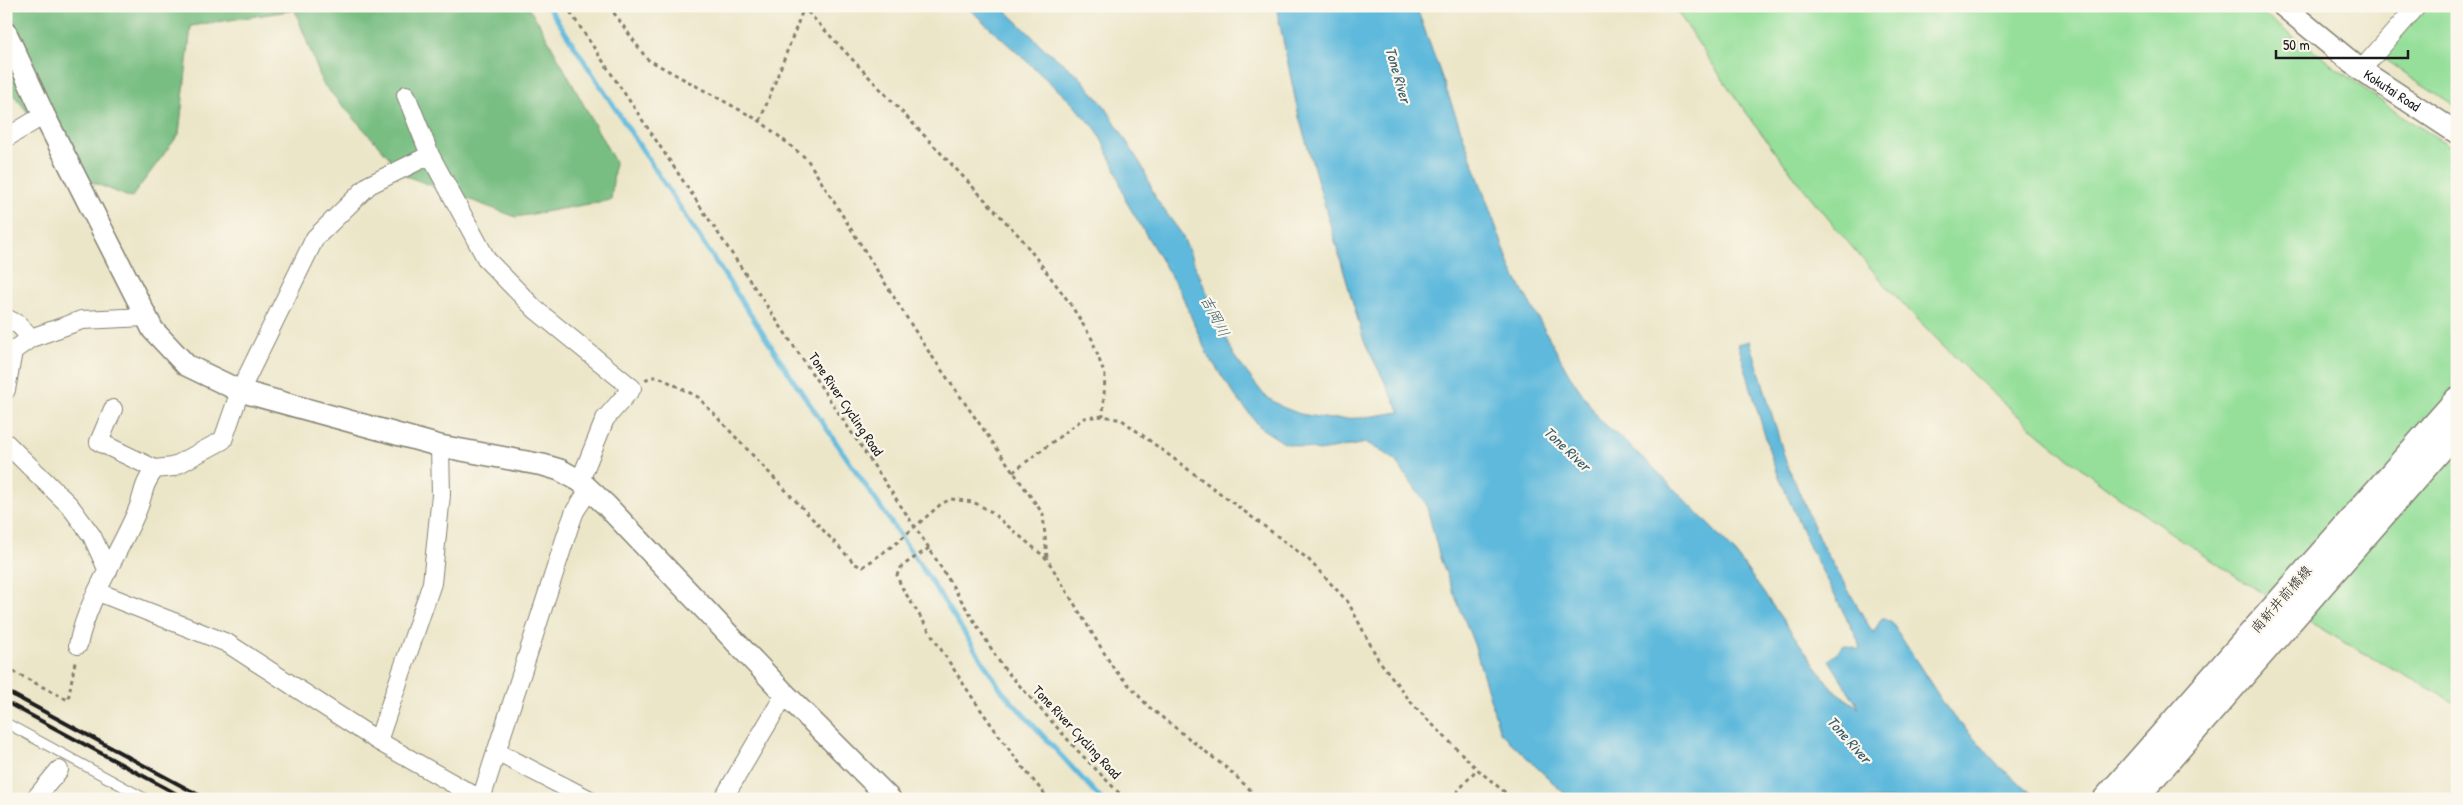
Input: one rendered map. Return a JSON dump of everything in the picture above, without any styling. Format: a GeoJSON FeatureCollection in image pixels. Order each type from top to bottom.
{"type":"FeatureCollection","features":[{"type":"Feature","properties":{"kind":"main road","name":"南新井前橋線"},"geometry":{"type":"LineString","coordinates":[[2106,799],[2457,400]]}},
{"type":"Feature","properties":{"kind":"main road","name":"南新井前橋線"},"geometry":{"type":"LineString","coordinates":[[2134,799],[2457,430]]}},
{"type":"Feature","properties":{"kind":"street","name":"Kokutai Road"},"geometry":{"type":"LineString","coordinates":[[2283,6],[2361,70],[2457,133]]}},
{"type":"Feature","properties":{"kind":"street"},"geometry":{"type":"LineString","coordinates":[[2361,70],[2416,6]]}},
{"type":"Feature","properties":{"kind":"street"},"geometry":{"type":"LineString","coordinates":[[6,33],[44,115],[153,330],[186,365],[240,391],[440,446],[543,464],[560,470],[585,485],[784,694],[890,799]]}},
{"type":"Feature","properties":{"kind":"street"},"geometry":{"type":"LineString","coordinates":[[98,592],[227,643],[378,741],[481,799],[605,419],[632,388],[536,310],[487,260],[430,154],[406,95]]}},
{"type":"Feature","properties":{"kind":"street"},"geometry":{"type":"LineString","coordinates":[[6,138],[44,115]]}},
{"type":"Feature","properties":{"kind":"street"},"geometry":{"type":"LineString","coordinates":[[113,409],[99,442],[155,469],[174,468],[223,440],[240,391],[316,238],[368,185],[430,154]]}},
{"type":"Feature","properties":{"kind":"street"},"geometry":{"type":"LineString","coordinates":[[6,390],[13,351],[31,338],[82,320],[146,317]]}},
{"type":"Feature","properties":{"kind":"street"},"geometry":{"type":"LineString","coordinates":[[6,318],[19,325],[31,338]]}},
{"type":"Feature","properties":{"kind":"street"},"geometry":{"type":"LineString","coordinates":[[6,443],[70,506],[92,536],[108,571]]}},
{"type":"Feature","properties":{"kind":"street"},"geometry":{"type":"LineString","coordinates":[[378,741],[432,582],[441,495],[440,446]]}},
{"type":"Feature","properties":{"kind":"street"},"geometry":{"type":"LineString","coordinates":[[78,645],[81,631],[98,592],[137,512],[142,490],[155,469]]}},
{"type":"Feature","properties":{"kind":"street"},"geometry":{"type":"LineString","coordinates":[[724,799],[784,694]]}},
{"type":"Feature","properties":{"kind":"street"},"geometry":{"type":"LineString","coordinates":[[497,752],[588,799]]}},
{"type":"Feature","properties":{"kind":"street"},"geometry":{"type":"LineString","coordinates":[[35,799],[59,770]]}},
{"type":"Feature","properties":{"kind":"lane"},"geometry":{"type":"LineString","coordinates":[[6,723],[146,799]]}},
{"type":"Feature","properties":{"kind":"path","name":"Tone River Cycling Road"},"geometry":{"type":"LineString","coordinates":[[566,6],[929,548],[1002,666],[1124,799]]}},
{"type":"Feature","properties":{"kind":"path"},"geometry":{"type":"LineString","coordinates":[[609,6],[647,60],[760,121],[806,159],[924,345],[1043,514],[1047,559]]}},
{"type":"Feature","properties":{"kind":"path"},"geometry":{"type":"LineString","coordinates":[[760,121],[802,8],[1022,238],[1069,302],[1092,339],[1105,376],[1103,416]]}},
{"type":"Feature","properties":{"kind":"path"},"geometry":{"type":"LineString","coordinates":[[632,388],[651,377],[659,377],[698,397],[855,564],[863,567],[895,544],[941,504],[951,499],[973,502],[990,511],[1047,559],[1114,669],[1149,708],[1229,770],[1260,799]]}},
{"type":"Feature","properties":{"kind":"path"},"geometry":{"type":"LineString","coordinates":[[1014,472],[1084,418],[1103,416],[1122,420],[1308,560],[1348,602],[1378,659],[1414,706],[1477,769],[1513,799]]}},
{"type":"Feature","properties":{"kind":"path"},"geometry":{"type":"LineString","coordinates":[[929,548],[902,566],[897,575],[901,586],[1012,756],[1049,799]]}},
{"type":"Feature","properties":{"kind":"path"},"geometry":{"type":"LineString","coordinates":[[6,668],[68,700],[78,645]]}},
{"type":"Feature","properties":{"kind":"path"},"geometry":{"type":"LineString","coordinates":[[1451,799],[1477,769]]}},
{"type":"Feature","properties":{"kind":"green space"},"geometry":{"type":"Polygon","coordinates":[[[6,6],[527,6],[539,23],[615,162],[611,200],[516,217],[406,176],[323,84],[295,10],[191,26],[179,134],[131,198],[78,176],[6,85],[6,6]]]}},
{"type":"Feature","properties":{"kind":"green space"},"geometry":{"type":"Polygon","coordinates":[[[1674,6],[2252,6],[2400,115],[2457,150],[2457,704],[2326,632],[2195,549],[2129,504],[2062,453],[1998,398],[1937,339],[1878,277],[1823,212],[1770,145],[1674,6]]]}},
{"type":"Feature","properties":{"kind":"green space"},"geometry":{"type":"Polygon","coordinates":[[[2427,6],[2457,6],[2457,107],[2382,58],[2427,6]]]}},
{"type":"Feature","properties":{"kind":"water"},"geometry":{"type":"Polygon","coordinates":[[[966,6],[1001,6],[1045,49],[1080,77],[1106,108],[1143,168],[1156,199],[1181,233],[1234,356],[1264,395],[1282,407],[1300,414],[1330,419],[1360,418],[1400,412],[1364,341],[1299,117],[1276,6],[1416,6],[1512,271],[1569,374],[1600,420],[1651,465],[1733,550],[1832,689],[1859,708],[1829,660],[1844,645],[1860,650],[1858,640],[1810,548],[1773,463],[1738,344],[1750,341],[1786,462],[1822,545],[1873,633],[1882,618],[1892,623],[1948,710],[2000,767],[2038,799],[1570,799],[1500,732],[1474,644],[1440,558],[1426,504],[1394,459],[1367,443],[1319,451],[1284,443],[1261,428],[1236,397],[1207,354],[1181,293],[1126,201],[1114,165],[1096,129],[1069,100],[966,6]]]}},
{"type":"Feature","properties":{"kind":"waterway"},"geometry":{"type":"LineString","coordinates":[[548,6],[794,381],[927,575],[1002,691],[1101,799]]}},
{"type":"Feature","properties":{"kind":"railway"},"geometry":{"type":"LineString","coordinates":[[6,691],[206,799]]}},
{"type":"Feature","properties":{"kind":"railway"},"geometry":{"type":"LineString","coordinates":[[6,702],[186,799]]}},
{"type":"Feature","properties":{"kind":"water label","name":"Tone River"},"geometry":{"type":"Point","coordinates":[1398,75]}},
{"type":"Feature","properties":{"kind":"water label","name":"吉岡川"},"geometry":{"type":"Point","coordinates":[1215,316]}},
{"type":"Feature","properties":{"kind":"water label","name":"Tone River"},"geometry":{"type":"Point","coordinates":[1567,449]}},
{"type":"Feature","properties":{"kind":"water label","name":"Tone River"},"geometry":{"type":"Point","coordinates":[1849,740]}}]}
